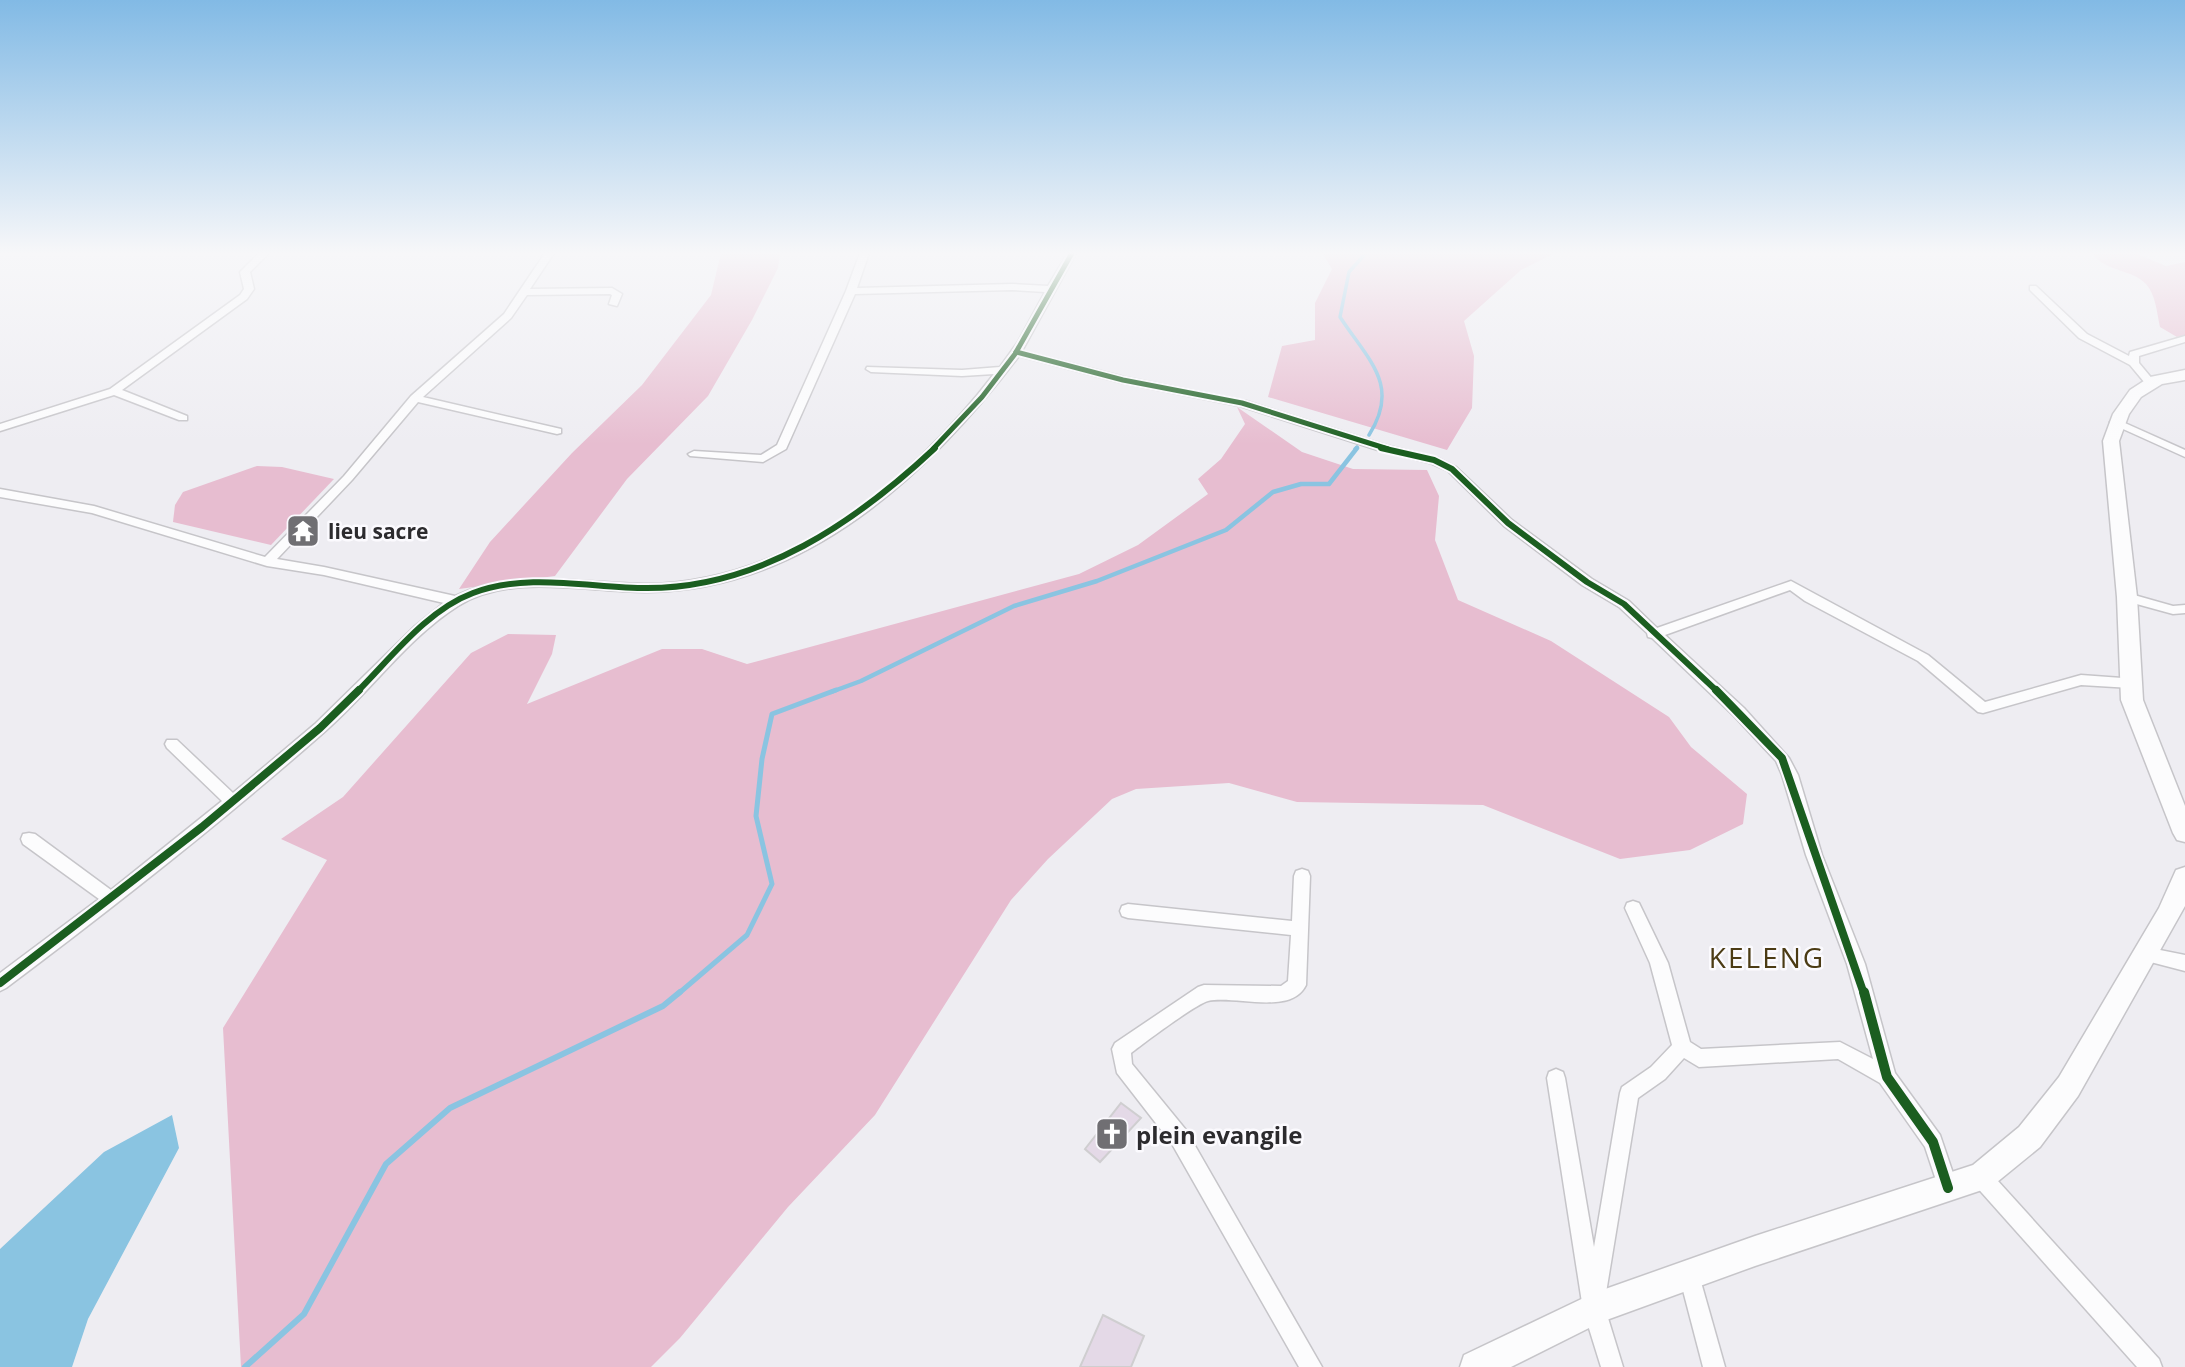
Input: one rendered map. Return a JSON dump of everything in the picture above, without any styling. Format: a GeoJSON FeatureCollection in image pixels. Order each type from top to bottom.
{"type":"FeatureCollection","features":[{"type":"Feature","properties":{"kind":"main road"},"geometry":{"type":"LineString","coordinates":[[2185,375],[2149,381],[2136,392],[2116,422],[2111,441],[2127,597],[2132,683],[2140,726],[2185,833]]}},
{"type":"Feature","properties":{"kind":"main road"},"geometry":{"type":"LineString","coordinates":[[1476,1367],[1594,1309],[1981,1177],[2005,1163],[2054,1107],[2167,919],[2185,877]]}},
{"type":"Feature","properties":{"kind":"street"},"geometry":{"type":"LineString","coordinates":[[0,428],[114,391],[217,317]]}},
{"type":"Feature","properties":{"kind":"street"},"geometry":{"type":"LineString","coordinates":[[267,562],[348,478],[415,398],[488,336],[505,317]]}},
{"type":"Feature","properties":{"kind":"street"},"geometry":{"type":"LineString","coordinates":[[694,454],[763,458],[782,447],[840,317]]}},
{"type":"Feature","properties":{"kind":"street"},"geometry":{"type":"LineString","coordinates":[[0,984],[321,727],[456,601],[504,586],[655,588],[751,572],[786,556],[831,530],[911,473],[1002,370],[1016,352],[1034,317]]}},
{"type":"Feature","properties":{"kind":"street"},"geometry":{"type":"LineString","coordinates":[[2063,317],[2083,336],[2134,363],[2149,381]]}},
{"type":"Feature","properties":{"kind":"street"},"geometry":{"type":"LineString","coordinates":[[2134,363],[2134,354],[2141,350],[2185,339]]}},
{"type":"Feature","properties":{"kind":"street"},"geometry":{"type":"LineString","coordinates":[[1016,352],[1123,380],[1242,403],[1382,448],[1434,460],[1452,469],[1508,523],[1587,582],[1624,604],[1739,712],[1782,758],[1790,775],[1814,855],[1856,964],[1887,1077],[1933,1142],[1948,1188]]}},
{"type":"Feature","properties":{"kind":"street"},"geometry":{"type":"LineString","coordinates":[[870,369],[962,373],[1002,370]]}},
{"type":"Feature","properties":{"kind":"street"},"geometry":{"type":"LineString","coordinates":[[114,391],[183,418]]}},
{"type":"Feature","properties":{"kind":"street"},"geometry":{"type":"LineString","coordinates":[[415,398],[557,431]]}},
{"type":"Feature","properties":{"kind":"street"},"geometry":{"type":"LineString","coordinates":[[2116,422],[2185,454]]}},
{"type":"Feature","properties":{"kind":"street"},"geometry":{"type":"LineString","coordinates":[[0,493],[94,510],[267,562],[324,571],[456,601]]}},
{"type":"Feature","properties":{"kind":"street"},"geometry":{"type":"LineString","coordinates":[[1653,634],[1791,585],[1810,598],[1923,658],[1983,708],[2081,680],[2132,683]]}},
{"type":"Feature","properties":{"kind":"street"},"geometry":{"type":"LineString","coordinates":[[2127,597],[2173,610],[2185,609]]}},
{"type":"Feature","properties":{"kind":"street"},"geometry":{"type":"LineString","coordinates":[[172,744],[231,800]]}},
{"type":"Feature","properties":{"kind":"street"},"geometry":{"type":"LineString","coordinates":[[29,839],[110,898]]}},
{"type":"Feature","properties":{"kind":"street"},"geometry":{"type":"LineString","coordinates":[[1302,876],[1297,985],[1291,992],[1204,993],[1121,1049],[1120,1059],[1123,1067],[1179,1137],[1311,1367]]}},
{"type":"Feature","properties":{"kind":"street"},"geometry":{"type":"LineString","coordinates":[[1633,908],[1659,963],[1682,1047],[1699,1058],[1840,1050],[1887,1077]]}},
{"type":"Feature","properties":{"kind":"street"},"geometry":{"type":"LineString","coordinates":[[1128,911],[1300,929]]}},
{"type":"Feature","properties":{"kind":"street"},"geometry":{"type":"LineString","coordinates":[[2145,954],[2185,963]]}},
{"type":"Feature","properties":{"kind":"street"},"geometry":{"type":"LineString","coordinates":[[1594,1309],[1629,1094],[1658,1073],[1682,1047]]}},
{"type":"Feature","properties":{"kind":"street"},"geometry":{"type":"LineString","coordinates":[[1556,1078],[1594,1309],[1612,1367]]}},
{"type":"Feature","properties":{"kind":"street"},"geometry":{"type":"LineString","coordinates":[[1981,1177],[2151,1367]]}},
{"type":"Feature","properties":{"kind":"street"},"geometry":{"type":"LineString","coordinates":[[1689,1275],[1714,1367]]}},
{"type":"Feature","properties":{"kind":"shaded area"},"geometry":{"type":"Polygon","coordinates":[[[694,317],[754,317],[708,396],[627,479],[555,576],[459,589],[490,542],[572,453],[642,385],[694,317]]]}},
{"type":"Feature","properties":{"kind":"shaded area"},"geometry":{"type":"Polygon","coordinates":[[[1315,317],[1469,317],[1464,321],[1474,356],[1472,408],[1447,450],[1268,397],[1282,346],[1315,340],[1315,317]]]}},
{"type":"Feature","properties":{"kind":"shaded area"},"geometry":{"type":"Polygon","coordinates":[[[2158,317],[2185,317],[2185,335],[2177,337],[2160,327],[2158,317]]]}},
{"type":"Feature","properties":{"kind":"shaded area"},"geometry":{"type":"Polygon","coordinates":[[[1237,407],[1302,452],[1353,469],[1427,470],[1439,496],[1435,540],[1458,600],[1551,641],[1669,717],[1691,747],[1747,794],[1743,824],[1690,850],[1620,859],[1483,805],[1297,802],[1229,783],[1136,789],[1112,799],[1048,859],[1011,900],[875,1115],[788,1207],[680,1338],[651,1367],[241,1367],[223,1028],[327,860],[281,839],[343,797],[471,653],[508,634],[556,635],[552,654],[527,704],[662,649],[702,649],[747,664],[1079,574],[1138,545],[1208,494],[1198,479],[1221,459],[1245,424],[1237,407]]]}},
{"type":"Feature","properties":{"kind":"shaded area"},"geometry":{"type":"Polygon","coordinates":[[[257,466],[282,467],[334,479],[271,545],[173,522],[175,505],[183,492],[257,466]]]}},
{"type":"Feature","properties":{"kind":"water"},"geometry":{"type":"Polygon","coordinates":[[[172,1115],[179,1148],[88,1319],[72,1367],[0,1367],[0,1249],[104,1152],[172,1115]]]}},
{"type":"Feature","properties":{"kind":"building","name":"plein evangile"},"geometry":{"type":"Polygon","coordinates":[[[1121,1103],[1141,1118],[1100,1162],[1085,1149],[1121,1103]]]}},
{"type":"Feature","properties":{"kind":"building"},"geometry":{"type":"Polygon","coordinates":[[[1103,1315],[1144,1336],[1131,1367],[1080,1367],[1103,1315]]]}},
{"type":"Feature","properties":{"kind":"waterway"},"geometry":{"type":"LineString","coordinates":[[1340,317],[1370,360],[1381,387],[1382,402],[1369,435]]}},
{"type":"Feature","properties":{"kind":"waterway"},"geometry":{"type":"LineString","coordinates":[[831,692],[861,681],[1014,606],[1097,581],[1226,530],[1273,492],[1301,484],[1329,484],[1357,448]]}},
{"type":"Feature","properties":{"kind":"waterway"},"geometry":{"type":"LineString","coordinates":[[678,994],[747,935],[772,884],[756,816],[762,759],[772,714],[836,690]]}},
{"type":"Feature","properties":{"kind":"waterway"},"geometry":{"type":"LineString","coordinates":[[245,1367],[304,1314],[386,1164],[450,1108],[663,1006],[680,992]]}},
{"type":"Feature","properties":{"kind":"cycle path"},"geometry":{"type":"LineString","coordinates":[[0,983],[162,859],[281,761],[337,712],[418,630],[454,602],[473,592],[522,584],[649,588],[704,583],[757,568],[808,545],[857,514],[903,478],[945,439],[1015,354],[1037,317]]}},
{"type":"Feature","properties":{"kind":"cycle path"},"geometry":{"type":"LineString","coordinates":[[1016,352],[1123,380],[1242,403],[1382,448],[1434,460],[1452,469],[1508,523],[1587,582],[1624,604],[1739,712],[1782,758],[1790,775],[1814,855],[1856,964],[1887,1077],[1933,1142],[1948,1188]]}},
{"type":"Feature","properties":{"kind":"place","name":"lieu sacre"},"geometry":{"type":"Point","coordinates":[303,531]}},
{"type":"Feature","properties":{"kind":"place","name":"plein evangile"},"geometry":{"type":"Point","coordinates":[1112,1134]}},
{"type":"Feature","properties":{"kind":"district","name":"KELENG"},"geometry":{"type":"Point","coordinates":[1767,957]}}]}
